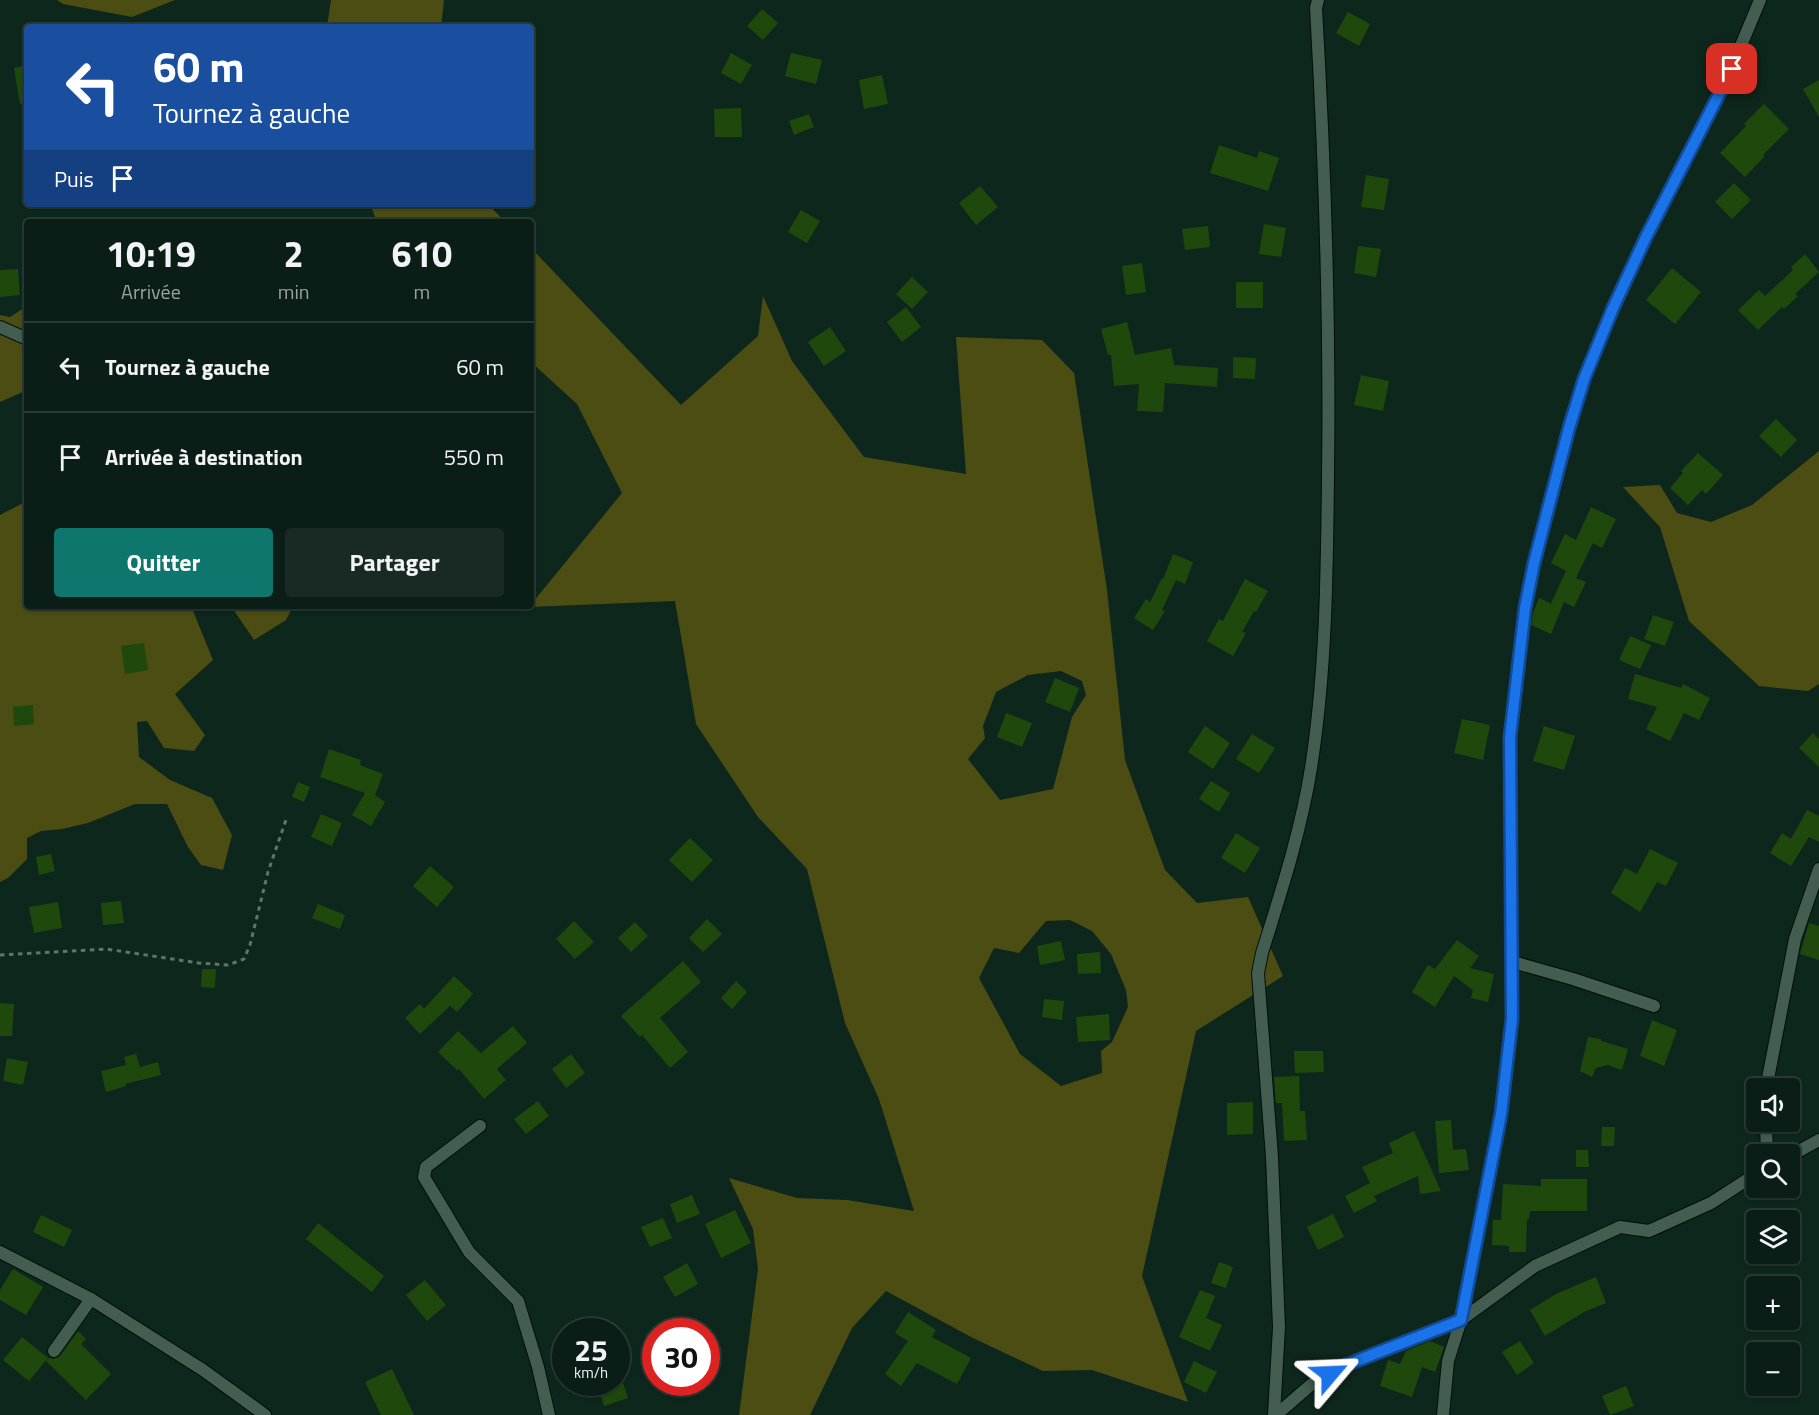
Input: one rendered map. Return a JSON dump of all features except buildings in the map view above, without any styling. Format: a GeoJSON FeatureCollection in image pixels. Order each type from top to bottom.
{"type":"FeatureCollection","features":[{"type":"Feature","properties":{"kind":"street"},"geometry":{"type":"LineString","coordinates":[[1275,1415],[1279,1327],[1272,1157],[1258,973],[1299,832],[1311,768],[1320,693],[1327,568],[1329,321],[1325,178],[1316,8],[1318,0]]}},
{"type":"Feature","properties":{"kind":"street"},"geometry":{"type":"LineString","coordinates":[[1443,1415],[1448,1361],[1461,1320],[1501,1114],[1512,1019],[1510,737],[1525,608],[1534,563],[1553,483],[1584,379],[1613,308],[1651,227],[1725,84],[1760,0]]}},
{"type":"Feature","properties":{"kind":"street"},"geometry":{"type":"LineString","coordinates":[[0,327],[24,338]]}},
{"type":"Feature","properties":{"kind":"street"},"geometry":{"type":"LineString","coordinates":[[1768,1078],[1795,939],[1819,869]]}},
{"type":"Feature","properties":{"kind":"street"},"geometry":{"type":"LineString","coordinates":[[1513,962],[1654,1006]]}},
{"type":"Feature","properties":{"kind":"street"},"geometry":{"type":"LineString","coordinates":[[480,1126],[426,1167],[424,1177],[469,1252],[518,1301],[538,1366],[549,1415]]}},
{"type":"Feature","properties":{"kind":"street"},"geometry":{"type":"LineString","coordinates":[[1800,1150],[1819,1140]]}},
{"type":"Feature","properties":{"kind":"street"},"geometry":{"type":"LineString","coordinates":[[1275,1415],[1313,1383],[1346,1365],[1461,1320],[1535,1266],[1620,1227],[1650,1231],[1711,1203],[1746,1180]]}},
{"type":"Feature","properties":{"kind":"street"},"geometry":{"type":"LineString","coordinates":[[1,1254],[91,1299],[203,1370],[265,1415]]}},
{"type":"Feature","properties":{"kind":"street"},"geometry":{"type":"LineString","coordinates":[[54,1351],[91,1299]]}},
{"type":"Feature","properties":{"kind":"path"},"geometry":{"type":"LineString","coordinates":[[0,955],[106,949],[199,963],[228,965],[244,959],[250,945],[268,872],[286,820]]}},
{"type":"Feature","properties":{"kind":"shaded area"},"geometry":{"type":"Polygon","coordinates":[[[57,0],[175,0],[132,17],[63,4],[57,0]]]}},
{"type":"Feature","properties":{"kind":"shaded area"},"geometry":{"type":"Polygon","coordinates":[[[331,0],[444,0],[441,24],[327,24],[331,0]]]}},
{"type":"Feature","properties":{"kind":"shaded area"},"geometry":{"type":"Polygon","coordinates":[[[371,207],[491,207],[502,219],[376,219],[371,207]]]}},
{"type":"Feature","properties":{"kind":"shaded area"},"geometry":{"type":"Polygon","coordinates":[[[534,251],[681,405],[758,336],[763,296],[792,361],[864,457],[966,474],[956,337],[1042,340],[1074,373],[1107,590],[1125,760],[1165,870],[1197,903],[1248,897],[1283,976],[1196,1031],[1142,1276],[1188,1402],[1092,1370],[1043,1371],[973,1338],[886,1291],[852,1328],[810,1415],[739,1415],[758,1269],[753,1229],[729,1178],[797,1198],[847,1200],[914,1211],[879,1099],[845,1023],[807,869],[758,817],[696,724],[675,601],[534,607],[534,601],[622,493],[577,404],[534,365],[534,251]],[[1061,671],[1028,675],[996,692],[983,726],[985,738],[968,759],[1000,800],[1053,789],[1072,717],[1086,695],[1082,681],[1061,671]],[[1070,920],[1046,921],[1019,953],[994,948],[979,978],[1020,1054],[1061,1086],[1102,1073],[1101,1051],[1112,1042],[1128,1007],[1126,990],[1111,954],[1092,931],[1070,920]]]}},
{"type":"Feature","properties":{"kind":"shaded area"},"geometry":{"type":"Polygon","coordinates":[[[24,308],[24,391],[0,402],[0,315],[10,317],[24,308]]]}},
{"type":"Feature","properties":{"kind":"shaded area"},"geometry":{"type":"Polygon","coordinates":[[[1819,451],[1819,684],[1808,691],[1759,686],[1689,621],[1660,527],[1623,487],[1660,485],[1677,513],[1711,522],[1752,505],[1819,451]]]}},
{"type":"Feature","properties":{"kind":"shaded area"},"geometry":{"type":"Polygon","coordinates":[[[24,503],[24,609],[192,609],[213,660],[175,694],[205,735],[194,751],[164,748],[147,721],[137,722],[139,757],[170,780],[212,798],[232,835],[223,870],[201,865],[188,847],[167,804],[135,804],[88,823],[41,831],[27,838],[27,859],[8,878],[0,882],[0,515],[24,503]]]}},
{"type":"Feature","properties":{"kind":"shaded area"},"geometry":{"type":"Polygon","coordinates":[[[233,609],[292,609],[286,620],[254,640],[233,609]]]}},
{"type":"Feature","properties":{"kind":"route"},"geometry":{"type":"LineString","coordinates":[[1330,1374],[1346,1365],[1461,1320],[1501,1114],[1512,1019],[1510,737],[1525,608],[1534,563],[1553,483],[1584,379],[1613,308],[1646,237],[1732,69]]}}]}
